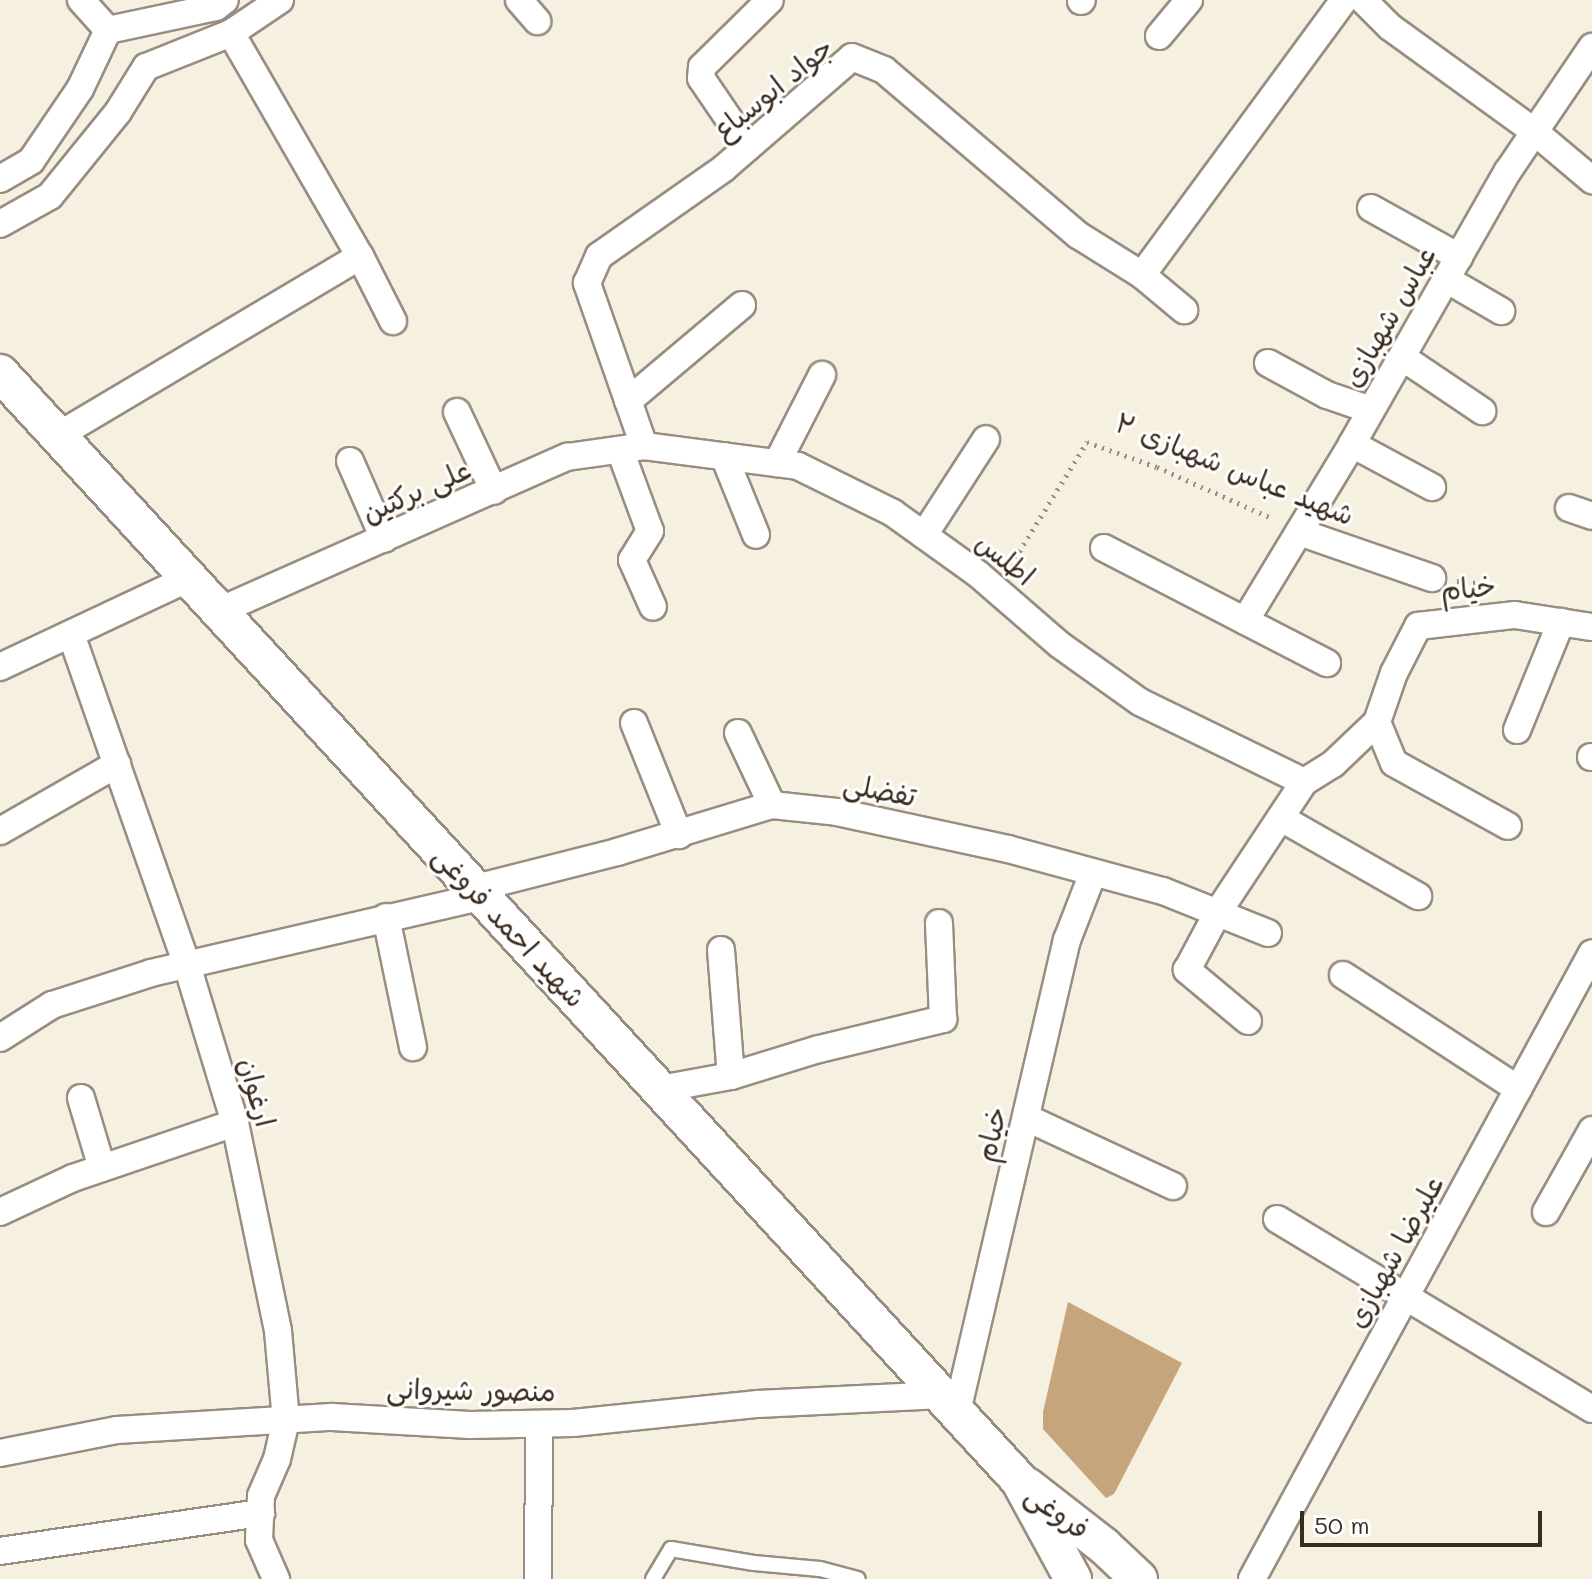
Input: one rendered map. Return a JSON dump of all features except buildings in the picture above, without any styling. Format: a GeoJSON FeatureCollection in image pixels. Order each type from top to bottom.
{"type":"FeatureCollection","features":[{"type":"Feature","properties":{"kind":"main road","name":"شهید احمد فروغی"},"geometry":{"type":"LineString","coordinates":[[0,373],[1019,1480]]}},
{"type":"Feature","properties":{"kind":"main road","name":"فروغی"},"geometry":{"type":"LineString","coordinates":[[1019,1480],[1046,1498],[1138,1579]]}},
{"type":"Feature","properties":{"kind":"main road","name":"فروغی"},"geometry":{"type":"LineString","coordinates":[[1019,1480],[1073,1579]]}},
{"type":"Feature","properties":{"kind":"street"},"geometry":{"type":"LineString","coordinates":[[81,0],[108,30]]}},
{"type":"Feature","properties":{"kind":"street"},"geometry":{"type":"LineString","coordinates":[[108,30],[216,7],[225,0]]}},
{"type":"Feature","properties":{"kind":"street"},"geometry":{"type":"LineString","coordinates":[[0,224],[50,196],[118,112],[146,67],[231,33],[280,0]]}},
{"type":"Feature","properties":{"kind":"street"},"geometry":{"type":"LineString","coordinates":[[519,0],[537,21]]}},
{"type":"Feature","properties":{"kind":"street"},"geometry":{"type":"LineString","coordinates":[[748,147],[701,78],[702,67],[770,0]]}},
{"type":"Feature","properties":{"kind":"street"},"geometry":{"type":"LineString","coordinates":[[1159,36],[1189,0]]}},
{"type":"Feature","properties":{"kind":"street"},"geometry":{"type":"LineString","coordinates":[[1142,275],[1344,0]]}},
{"type":"Feature","properties":{"kind":"street"},"geometry":{"type":"LineString","coordinates":[[1363,0],[1390,27],[1535,132],[1592,180]]}},
{"type":"Feature","properties":{"kind":"street"},"geometry":{"type":"LineString","coordinates":[[0,179],[31,161],[80,89],[108,30]]}},
{"type":"Feature","properties":{"kind":"street"},"geometry":{"type":"LineString","coordinates":[[231,33],[360,256],[393,321]]}},
{"type":"Feature","properties":{"kind":"street","name":"عباس شهبازی"},"geometry":{"type":"LineString","coordinates":[[1245,621],[1352,444],[1452,268],[1535,132],[1592,47]]}},
{"type":"Feature","properties":{"kind":"street","name":"جواد ابوسباع"},"geometry":{"type":"LineString","coordinates":[[653,607],[632,560],[650,531],[632,448],[628,401],[587,283],[599,256],[724,168],[852,57],[884,70],[1078,235],[1142,275],[1184,310]]}},
{"type":"Feature","properties":{"kind":"street"},"geometry":{"type":"LineString","coordinates":[[1371,208],[1452,268],[1501,311]]}},
{"type":"Feature","properties":{"kind":"street"},"geometry":{"type":"LineString","coordinates":[[59,435],[360,256]]}},
{"type":"Feature","properties":{"kind":"street"},"geometry":{"type":"LineString","coordinates":[[628,401],[742,305]]}},
{"type":"Feature","properties":{"kind":"street"},"geometry":{"type":"LineString","coordinates":[[1402,357],[1482,411]]}},
{"type":"Feature","properties":{"kind":"street"},"geometry":{"type":"LineString","coordinates":[[1268,363],[1327,395],[1371,410]]}},
{"type":"Feature","properties":{"kind":"street"},"geometry":{"type":"LineString","coordinates":[[777,463],[822,375]]}},
{"type":"Feature","properties":{"kind":"street"},"geometry":{"type":"LineString","coordinates":[[457,412],[494,491]]}},
{"type":"Feature","properties":{"kind":"street"},"geometry":{"type":"LineString","coordinates":[[924,535],[986,439]]}},
{"type":"Feature","properties":{"kind":"street"},"geometry":{"type":"LineString","coordinates":[[1352,444],[1432,487]]}},
{"type":"Feature","properties":{"kind":"street","name":"اطلس"},"geometry":{"type":"LineString","coordinates":[[632,448],[798,466],[851,489],[924,535],[996,589],[1060,645],[1140,702],[1304,782]]}},
{"type":"Feature","properties":{"kind":"street","name":"علی برکتین"},"geometry":{"type":"LineString","coordinates":[[219,611],[567,457],[632,448]]}},
{"type":"Feature","properties":{"kind":"street"},"geometry":{"type":"LineString","coordinates":[[724,456],[756,535]]}},
{"type":"Feature","properties":{"kind":"street"},"geometry":{"type":"LineString","coordinates":[[350,461],[384,539]]}},
{"type":"Feature","properties":{"kind":"street","name":"شهید عباس شهبازی ۲"},"geometry":{"type":"LineString","coordinates":[[1299,532],[1432,578]]}},
{"type":"Feature","properties":{"kind":"street"},"geometry":{"type":"LineString","coordinates":[[1104,548],[1327,663]]}},
{"type":"Feature","properties":{"kind":"street"},"geometry":{"type":"LineString","coordinates":[[0,667],[189,578]]}},
{"type":"Feature","properties":{"kind":"street","name":"خیام"},"geometry":{"type":"LineString","coordinates":[[1248,1021],[1187,970],[1218,912],[1304,782],[1333,764],[1377,722],[1394,673],[1418,626],[1470,617],[1515,615],[1592,627]]}},
{"type":"Feature","properties":{"kind":"street"},"geometry":{"type":"LineString","coordinates":[[1517,730],[1561,622]]}},
{"type":"Feature","properties":{"kind":"street","name":"ارغوان"},"geometry":{"type":"LineString","coordinates":[[71,634],[187,965],[235,1123],[278,1331],[286,1420],[277,1459],[261,1496],[259,1540],[276,1579]]}},
{"type":"Feature","properties":{"kind":"street"},"geometry":{"type":"LineString","coordinates":[[1377,722],[1394,763],[1508,826]]}},
{"type":"Feature","properties":{"kind":"street"},"geometry":{"type":"LineString","coordinates":[[634,723],[679,835]]}},
{"type":"Feature","properties":{"kind":"street"},"geometry":{"type":"LineString","coordinates":[[738,733],[772,805]]}},
{"type":"Feature","properties":{"kind":"street"},"geometry":{"type":"LineString","coordinates":[[0,831],[117,764]]}},
{"type":"Feature","properties":{"kind":"street","name":"تفضلی"},"geometry":{"type":"LineString","coordinates":[[0,1038],[52,1005],[187,965],[480,892],[772,805],[852,815],[1008,849],[1163,891],[1268,933]]}},
{"type":"Feature","properties":{"kind":"street"},"geometry":{"type":"LineString","coordinates":[[1281,818],[1418,896]]}},
{"type":"Feature","properties":{"kind":"street","name":"خیام"},"geometry":{"type":"LineString","coordinates":[[950,1404],[1027,1118],[1067,940],[1093,873]]}},
{"type":"Feature","properties":{"kind":"street"},"geometry":{"type":"LineString","coordinates":[[386,917],[413,1047]]}},
{"type":"Feature","properties":{"kind":"street"},"geometry":{"type":"LineString","coordinates":[[660,1089],[731,1076],[819,1049],[943,1019],[939,923]]}},
{"type":"Feature","properties":{"kind":"street"},"geometry":{"type":"LineString","coordinates":[[721,950],[731,1076]]}},
{"type":"Feature","properties":{"kind":"street","name":"علیرضا شهبازی"},"geometry":{"type":"LineString","coordinates":[[1252,1579],[1592,953]]}},
{"type":"Feature","properties":{"kind":"street"},"geometry":{"type":"LineString","coordinates":[[1343,975],[1518,1089]]}},
{"type":"Feature","properties":{"kind":"street"},"geometry":{"type":"LineString","coordinates":[[81,1098],[102,1168]]}},
{"type":"Feature","properties":{"kind":"street"},"geometry":{"type":"LineString","coordinates":[[1027,1118],[1173,1186]]}},
{"type":"Feature","properties":{"kind":"street"},"geometry":{"type":"LineString","coordinates":[[0,1212],[102,1168],[235,1123]]}},
{"type":"Feature","properties":{"kind":"street"},"geometry":{"type":"LineString","coordinates":[[1546,1212],[1592,1130]]}},
{"type":"Feature","properties":{"kind":"street"},"geometry":{"type":"LineString","coordinates":[[1277,1219],[1592,1409]]}},
{"type":"Feature","properties":{"kind":"street","name":"منصور شیروانی"},"geometry":{"type":"LineString","coordinates":[[0,1453],[117,1430],[332,1417],[470,1425],[539,1424],[758,1404],[950,1404]]}},
{"type":"Feature","properties":{"kind":"street"},"geometry":{"type":"LineString","coordinates":[[538,1579],[539,1424]]}},
{"type":"Feature","properties":{"kind":"street"},"geometry":{"type":"LineString","coordinates":[[0,1551],[261,1513]]}},
{"type":"Feature","properties":{"kind":"lane"},"geometry":{"type":"LineString","coordinates":[[653,1579],[671,1549],[754,1563],[820,1569],[858,1579]]}},
{"type":"Feature","properties":{"kind":"path","name":"شهید عباس شهبازی ۲"},"geometry":{"type":"LineString","coordinates":[[996,589],[1087,442],[1157,467],[1299,532]]}}]}
